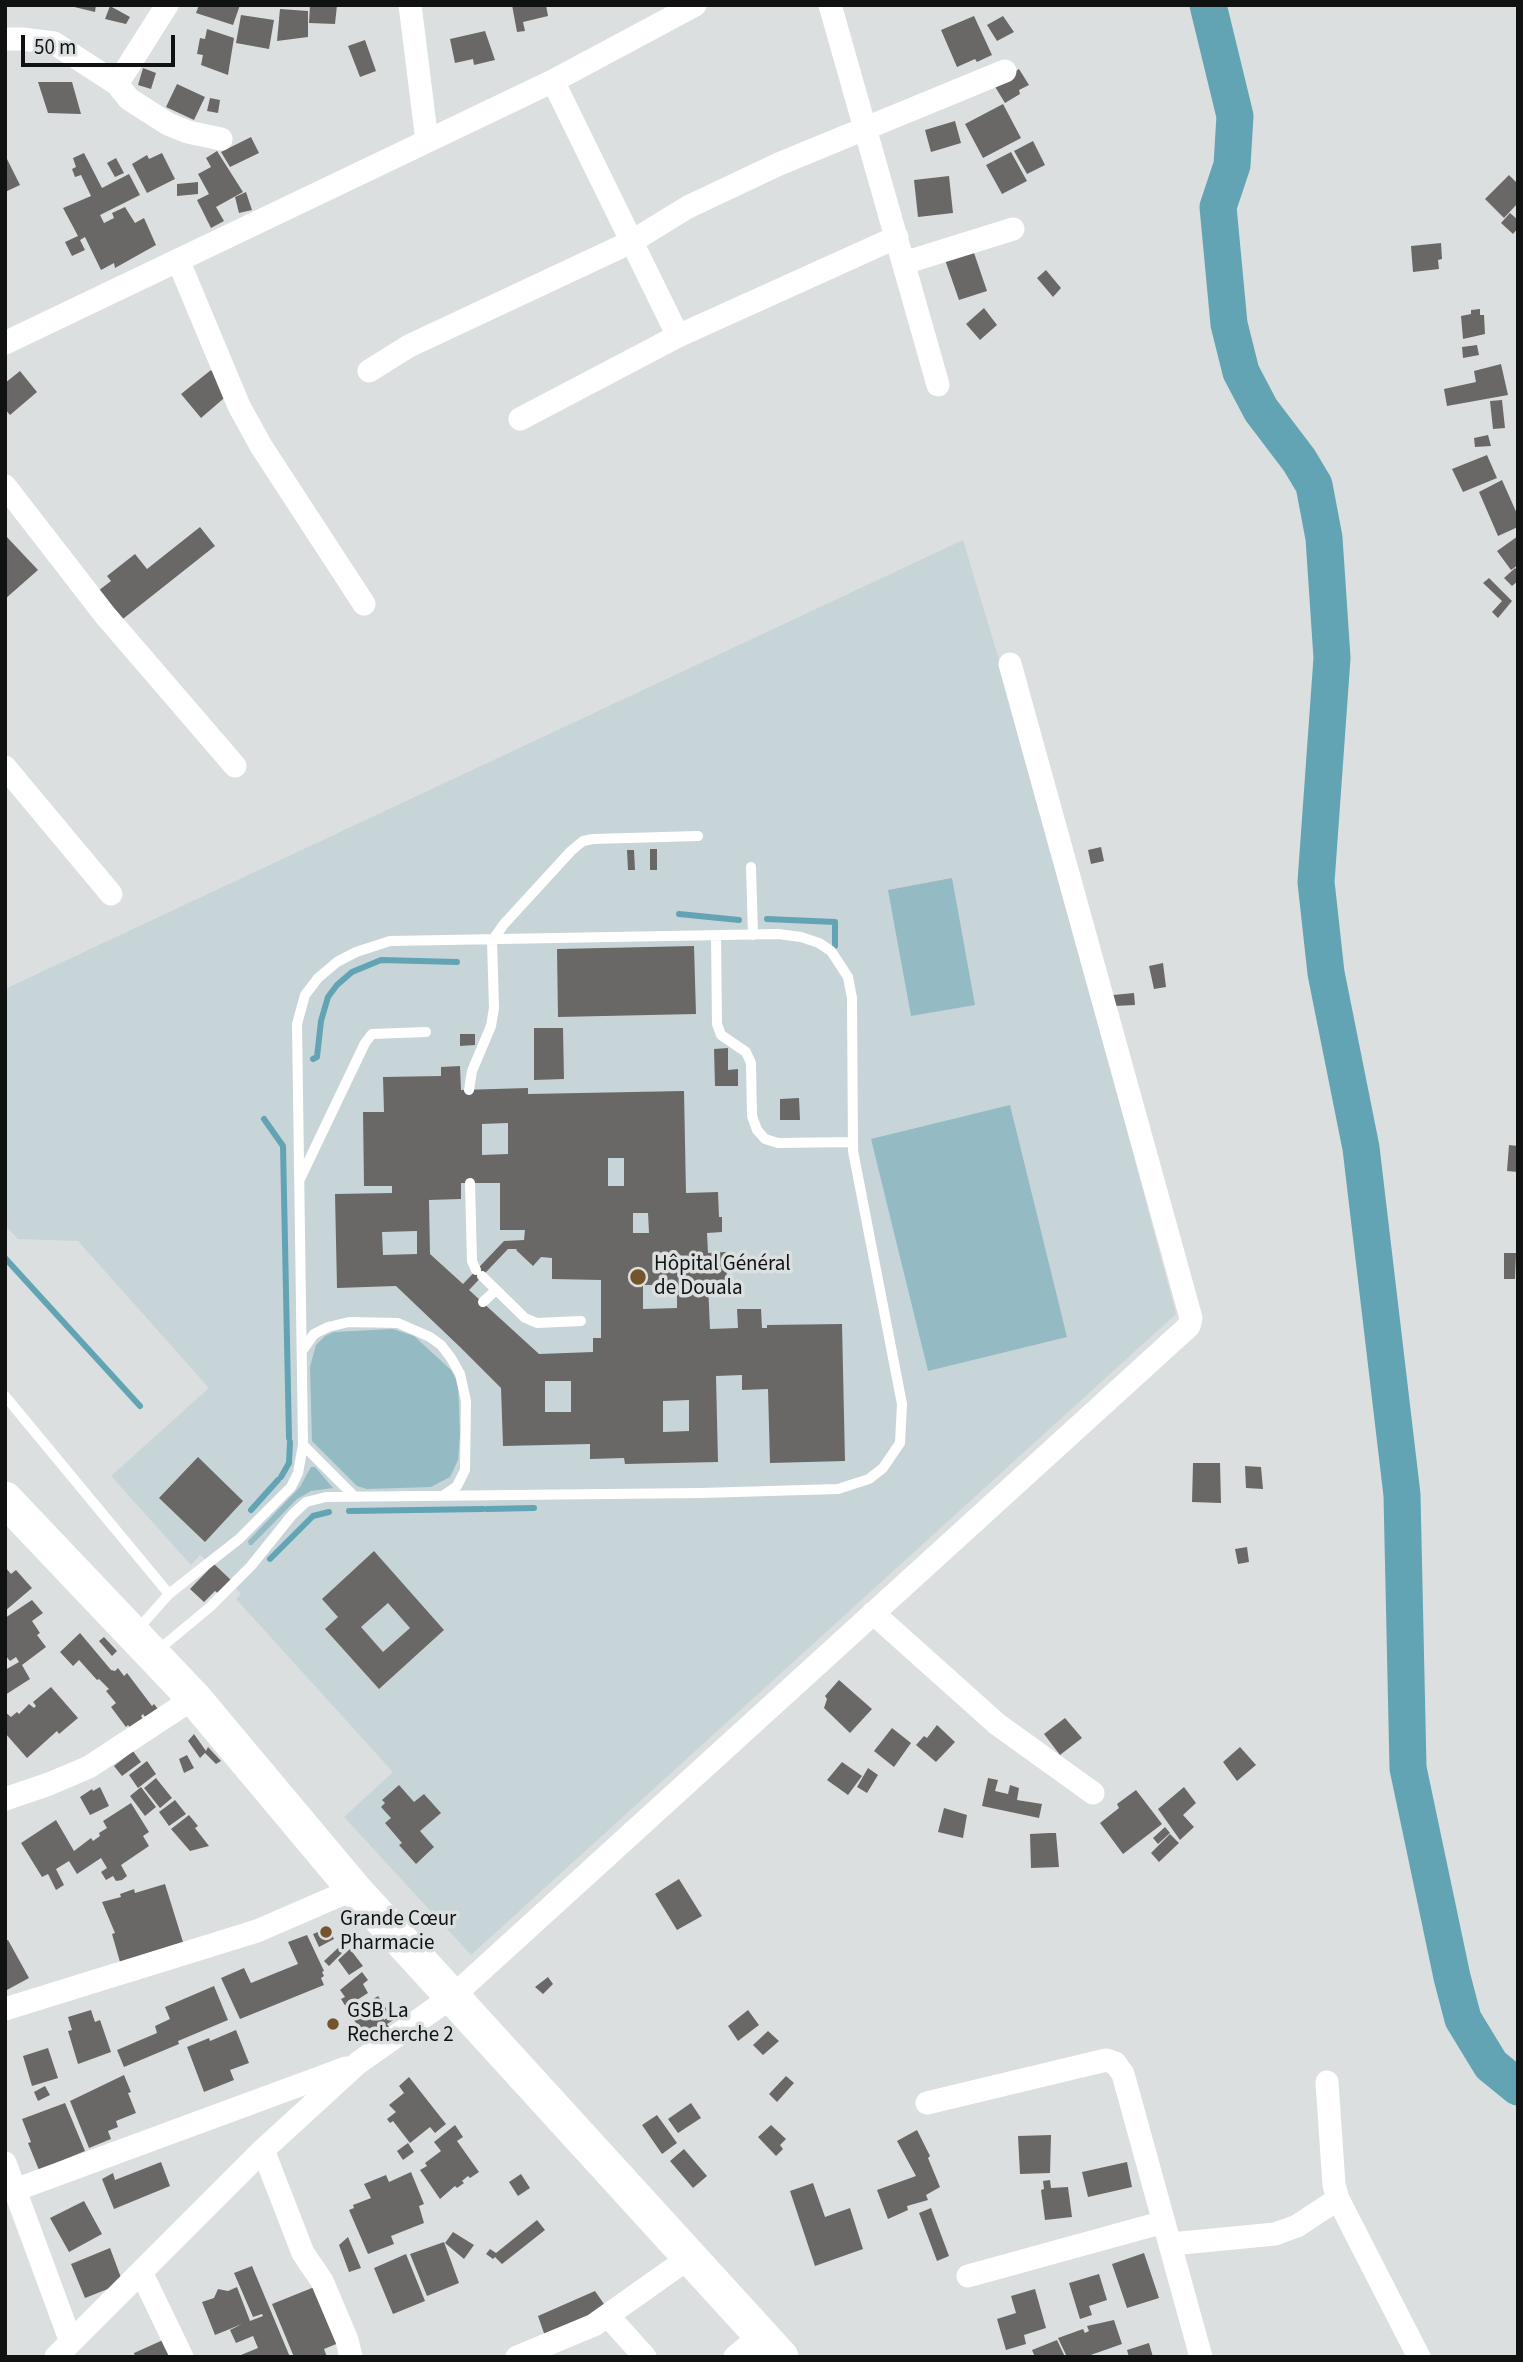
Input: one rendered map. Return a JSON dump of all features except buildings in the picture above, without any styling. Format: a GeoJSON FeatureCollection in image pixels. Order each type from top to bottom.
{"type":"FeatureCollection","features":[{"type":"Feature","properties":{"kind":"main road"},"geometry":{"type":"LineString","coordinates":[[5,1499],[194,1698],[354,1889],[771,2346]]}},
{"type":"Feature","properties":{"kind":"street"},"geometry":{"type":"LineString","coordinates":[[117,84],[167,5]]}},
{"type":"Feature","properties":{"kind":"street"},"geometry":{"type":"LineString","coordinates":[[410,5],[427,141]]}},
{"type":"Feature","properties":{"kind":"street"},"geometry":{"type":"LineString","coordinates":[[5,343],[553,81],[695,5]]}},
{"type":"Feature","properties":{"kind":"street"},"geometry":{"type":"LineString","coordinates":[[830,5],[938,385]]}},
{"type":"Feature","properties":{"kind":"street"},"geometry":{"type":"LineString","coordinates":[[5,40],[54,43],[117,84],[129,99],[167,124],[221,139]]}},
{"type":"Feature","properties":{"kind":"street"},"geometry":{"type":"LineString","coordinates":[[369,371],[408,346],[631,242],[688,206],[866,128],[1006,71]]}},
{"type":"Feature","properties":{"kind":"street"},"geometry":{"type":"LineString","coordinates":[[553,81],[678,336]]}},
{"type":"Feature","properties":{"kind":"street"},"geometry":{"type":"LineString","coordinates":[[904,263],[1013,229]]}},
{"type":"Feature","properties":{"kind":"street"},"geometry":{"type":"LineString","coordinates":[[520,419],[678,336],[897,237]]}},
{"type":"Feature","properties":{"kind":"street"},"geometry":{"type":"LineString","coordinates":[[178,260],[239,406],[261,446],[364,604]]}},
{"type":"Feature","properties":{"kind":"street"},"geometry":{"type":"LineString","coordinates":[[5,486],[105,615],[235,766]]}},
{"type":"Feature","properties":{"kind":"street"},"geometry":{"type":"LineString","coordinates":[[5,2163],[64,2349],[263,2150],[358,2063],[453,1996],[1191,1322],[1010,664]]}},
{"type":"Feature","properties":{"kind":"street"},"geometry":{"type":"LineString","coordinates":[[5,767],[111,894]]}},
{"type":"Feature","properties":{"kind":"street"},"geometry":{"type":"LineString","coordinates":[[873,1613],[997,1724],[1093,1793]]}},
{"type":"Feature","properties":{"kind":"street"},"geometry":{"type":"LineString","coordinates":[[5,1798],[89,1767],[194,1698]]}},
{"type":"Feature","properties":{"kind":"street"},"geometry":{"type":"LineString","coordinates":[[5,2009],[257,1931],[354,1889]]}},
{"type":"Feature","properties":{"kind":"street"},"geometry":{"type":"LineString","coordinates":[[927,2103],[1106,2060],[1115,2063],[1123,2074],[1201,2357]]}},
{"type":"Feature","properties":{"kind":"street"},"geometry":{"type":"LineString","coordinates":[[15,2190],[358,2063]]}},
{"type":"Feature","properties":{"kind":"street"},"geometry":{"type":"LineString","coordinates":[[1327,2082],[1332,2172],[1338,2199],[1419,2357]]}},
{"type":"Feature","properties":{"kind":"street"},"geometry":{"type":"LineString","coordinates":[[263,2150],[303,2253],[322,2281],[351,2357]]}},
{"type":"Feature","properties":{"kind":"street"},"geometry":{"type":"LineString","coordinates":[[1171,2244],[1275,2234],[1297,2226],[1338,2199]]}},
{"type":"Feature","properties":{"kind":"street"},"geometry":{"type":"LineString","coordinates":[[968,2276],[1164,2222]]}},
{"type":"Feature","properties":{"kind":"street"},"geometry":{"type":"LineString","coordinates":[[517,2357],[594,2325],[690,2257]]}},
{"type":"Feature","properties":{"kind":"street"},"geometry":{"type":"LineString","coordinates":[[141,2272],[183,2357]]}},
{"type":"Feature","properties":{"kind":"street"},"geometry":{"type":"LineString","coordinates":[[608,2316],[645,2357]]}},
{"type":"Feature","properties":{"kind":"street"},"geometry":{"type":"LineString","coordinates":[[735,2357],[771,2346]]}},
{"type":"Feature","properties":{"kind":"lane"},"geometry":{"type":"LineString","coordinates":[[469,1090],[472,1071],[491,1026],[495,1008],[492,941],[503,924],[583,841],[698,836]]}},
{"type":"Feature","properties":{"kind":"lane"},"geometry":{"type":"LineString","coordinates":[[751,867],[752,934]]}},
{"type":"Feature","properties":{"kind":"lane"},"geometry":{"type":"LineString","coordinates":[[752,934],[801,937],[819,943],[831,951],[848,977],[852,998],[853,1142],[902,1404],[900,1443],[883,1468],[869,1479],[838,1489],[326,1497],[306,1502],[251,1566],[210,1607],[143,1645],[169,1594],[239,1539],[290,1487],[298,1474],[303,1445],[297,1024],[305,995],[318,978],[337,962],[356,952],[390,941],[752,934]]}},
{"type":"Feature","properties":{"kind":"lane"},"geometry":{"type":"LineString","coordinates":[[716,936],[717,1024],[721,1035],[746,1052],[751,1063],[752,1116],[757,1130],[765,1139],[778,1143],[853,1142]]}},
{"type":"Feature","properties":{"kind":"lane"},"geometry":{"type":"LineString","coordinates":[[299,1181],[365,1042],[372,1034],[426,1032]]}},
{"type":"Feature","properties":{"kind":"lane"},"geometry":{"type":"LineString","coordinates":[[470,1183],[472,1261],[479,1273],[526,1318],[537,1323],[581,1321]]}},
{"type":"Feature","properties":{"kind":"lane"},"geometry":{"type":"LineString","coordinates":[[483,1302],[496,1290]]}},
{"type":"Feature","properties":{"kind":"lane"},"geometry":{"type":"LineString","coordinates":[[302,1351],[314,1334],[349,1322],[398,1323],[445,1341],[460,1374],[466,1401],[465,1470],[457,1486],[444,1495]]}},
{"type":"Feature","properties":{"kind":"lane"},"geometry":{"type":"LineString","coordinates":[[5,1396],[169,1594]]}},
{"type":"Feature","properties":{"kind":"lane"},"geometry":{"type":"LineString","coordinates":[[303,1445],[355,1497]]}},
{"type":"Feature","properties":{"kind":"shaded area","name":"Hôpital Général de Douala"},"geometry":{"type":"Polygon","coordinates":[[[963,540],[1015,713],[1176,1314],[471,1955],[344,1817],[393,1772],[236,1599],[241,1594],[231,1583],[200,1555],[191,1565],[111,1476],[209,1388],[78,1241],[18,1239],[5,1225],[5,989],[963,540]]]}},
{"type":"Feature","properties":{"kind":"shaded area"},"geometry":{"type":"Polygon","coordinates":[[[952,878],[975,1005],[911,1016],[888,890],[952,878]]]}},
{"type":"Feature","properties":{"kind":"shaded area"},"geometry":{"type":"Polygon","coordinates":[[[1010,1105],[1067,1337],[928,1371],[871,1139],[1010,1105]]]}},
{"type":"Feature","properties":{"kind":"shaded area"},"geometry":{"type":"Polygon","coordinates":[[[393,1329],[414,1336],[451,1370],[458,1383],[458,1460],[450,1477],[431,1487],[367,1489],[357,1486],[312,1441],[310,1367],[316,1345],[334,1332],[393,1329]]]}},
{"type":"Feature","properties":{"kind":"shaded area"},"geometry":{"type":"Polygon","coordinates":[[[311,1467],[315,1467],[333,1488],[311,1491],[297,1499],[249,1545],[248,1541],[300,1487],[311,1467]]]}},
{"type":"Feature","properties":{"kind":"waterway"},"geometry":{"type":"LineString","coordinates":[[1208,5],[1235,116],[1232,165],[1218,207],[1229,324],[1241,372],[1261,410],[1299,460],[1314,485],[1324,538],[1332,658],[1316,882],[1326,973],[1361,1148],[1402,1495],[1408,1768],[1463,2019],[1491,2065],[1518,2087]]}},
{"type":"Feature","properties":{"kind":"waterway"},"geometry":{"type":"LineString","coordinates":[[679,914],[739,920]]}},
{"type":"Feature","properties":{"kind":"waterway"},"geometry":{"type":"LineString","coordinates":[[767,919],[835,922],[835,946]]}},
{"type":"Feature","properties":{"kind":"waterway"},"geometry":{"type":"LineString","coordinates":[[313,1059],[317,1057],[321,1021],[328,997],[352,972],[381,960],[457,962]]}},
{"type":"Feature","properties":{"kind":"waterway"},"geometry":{"type":"LineString","coordinates":[[264,1119],[283,1146],[289,1438]]}},
{"type":"Feature","properties":{"kind":"waterway"},"geometry":{"type":"LineString","coordinates":[[5,1258],[140,1406]]}},
{"type":"Feature","properties":{"kind":"waterway"},"geometry":{"type":"LineString","coordinates":[[281,1477],[289,1463],[290,1442]]}},
{"type":"Feature","properties":{"kind":"waterway"},"geometry":{"type":"LineString","coordinates":[[251,1510],[278,1480]]}},
{"type":"Feature","properties":{"kind":"waterway"},"geometry":{"type":"LineString","coordinates":[[487,1509],[534,1508]]}},
{"type":"Feature","properties":{"kind":"waterway"},"geometry":{"type":"LineString","coordinates":[[349,1511],[483,1509]]}},
{"type":"Feature","properties":{"kind":"waterway"},"geometry":{"type":"LineString","coordinates":[[270,1559],[313,1516],[329,1512]]}},
{"type":"Feature","properties":{"kind":"place","name":"Hôpital Général de Douala"},"geometry":{"type":"Point","coordinates":[638,1277]}},
{"type":"Feature","properties":{"kind":"place","name":"Grande Cœur Pharmacie"},"geometry":{"type":"Point","coordinates":[326,1932]}},
{"type":"Feature","properties":{"kind":"place","name":"GSB La Recherche 2"},"geometry":{"type":"Point","coordinates":[333,2024]}}]}
